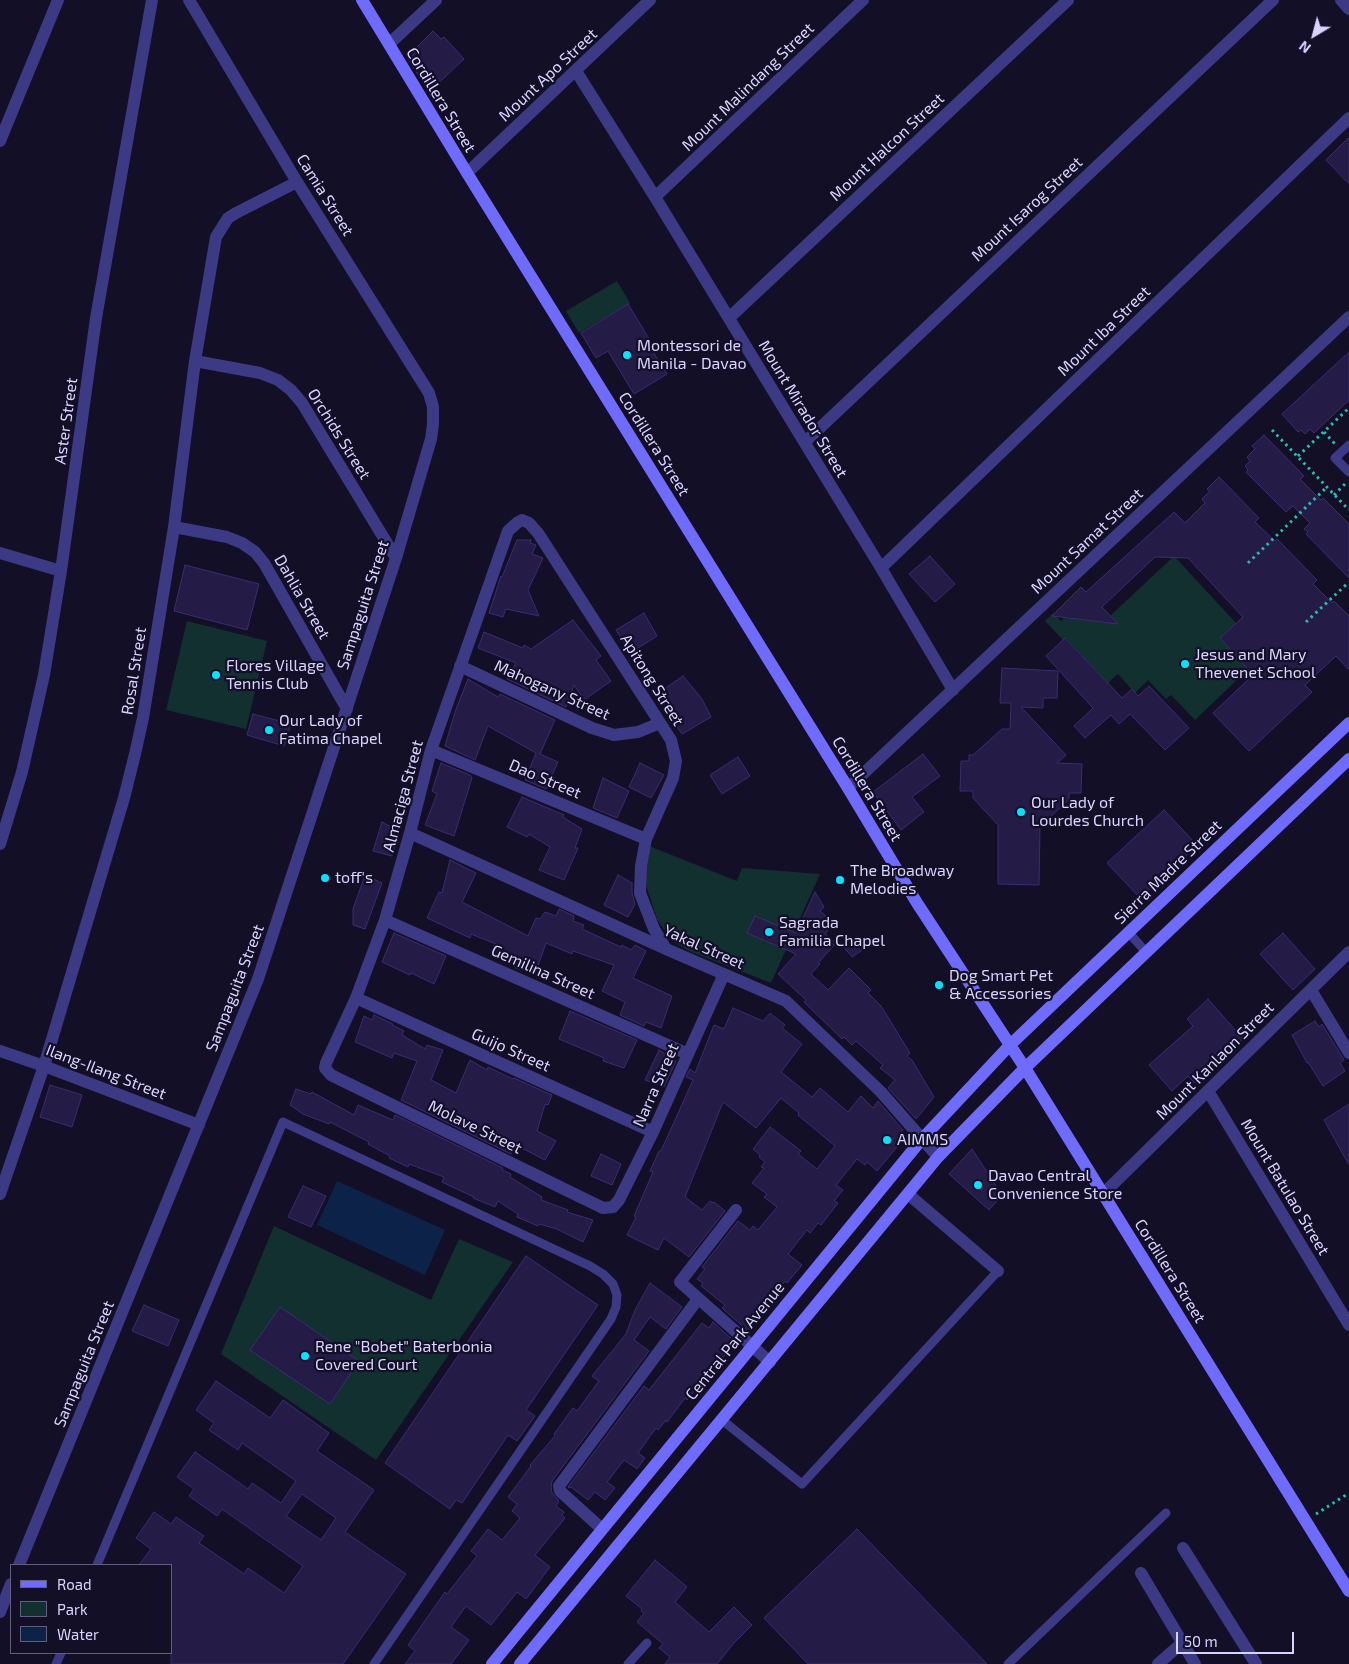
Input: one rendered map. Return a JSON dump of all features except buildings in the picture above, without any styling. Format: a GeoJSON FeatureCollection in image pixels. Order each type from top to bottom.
{"type":"FeatureCollection","features":[{"type":"Feature","properties":{"kind":"street"},"geometry":{"type":"LineString","coordinates":[[0,140],[58,0]]}},
{"type":"Feature","properties":{"kind":"street","name":"Aster Street"},"geometry":{"type":"LineString","coordinates":[[0,844],[22,772],[44,675],[61,571],[96,318],[152,0]]}},
{"type":"Feature","properties":{"kind":"street","name":"Camia Street"},"geometry":{"type":"LineString","coordinates":[[189,0],[297,182],[420,378],[433,407]]}},
{"type":"Feature","properties":{"kind":"street","name":"Cordillera Street"},"geometry":{"type":"LineString","coordinates":[[362,0],[917,903],[1025,1068],[1349,1592]]}},
{"type":"Feature","properties":{"kind":"street"},"geometry":{"type":"LineString","coordinates":[[389,44],[436,0]]}},
{"type":"Feature","properties":{"kind":"street","name":"Mount Apo Street"},"geometry":{"type":"LineString","coordinates":[[467,173],[650,0]]}},
{"type":"Feature","properties":{"kind":"street","name":"Mount Malindang Street"},"geometry":{"type":"LineString","coordinates":[[655,197],[863,0]]}},
{"type":"Feature","properties":{"kind":"street","name":"Mount Halcon Street"},"geometry":{"type":"LineString","coordinates":[[729,318],[1068,0]]}},
{"type":"Feature","properties":{"kind":"street","name":"Mount Isarog Street"},"geometry":{"type":"LineString","coordinates":[[805,442],[1272,0]]}},
{"type":"Feature","properties":{"kind":"street"},"geometry":{"type":"LineString","coordinates":[[1341,0],[1349,8]]}},
{"type":"Feature","properties":{"kind":"street","name":"Mount Mirador Street"},"geometry":{"type":"LineString","coordinates":[[576,71],[805,442],[953,690]]}},
{"type":"Feature","properties":{"kind":"street","name":"Mount Iba Street"},"geometry":{"type":"LineString","coordinates":[[881,568],[1349,118]]}},
{"type":"Feature","properties":{"kind":"street","name":"Rosal Street"},"geometry":{"type":"LineString","coordinates":[[0,1194],[44,1066],[124,798],[135,754],[174,527],[195,361],[213,247],[221,227],[228,218],[297,182]]}},
{"type":"Feature","properties":{"kind":"street","name":"Mount Samat Street"},"geometry":{"type":"LineString","coordinates":[[848,788],[1349,317]]}},
{"type":"Feature","properties":{"kind":"street","name":"Orchids Street"},"geometry":{"type":"LineString","coordinates":[[195,361],[260,373],[278,380],[291,390],[302,403],[396,558]]}},
{"type":"Feature","properties":{"kind":"street","name":"Sampaguita Street"},"geometry":{"type":"LineString","coordinates":[[19,1564],[258,979],[396,558],[431,439],[433,407]]}},
{"type":"Feature","properties":{"kind":"street","name":"Apitong Street"},"geometry":{"type":"LineString","coordinates":[[508,531],[522,520],[529,523],[538,533],[671,740],[676,761],[673,778],[646,839],[641,866],[640,893],[654,929],[666,949]]}},
{"type":"Feature","properties":{"kind":"street","name":"Dahlia Street"},"geometry":{"type":"LineString","coordinates":[[174,527],[227,536],[255,552],[264,563],[348,709]]}},
{"type":"Feature","properties":{"kind":"street","name":"Almaciga Street"},"geometry":{"type":"LineString","coordinates":[[326,1068],[326,1063],[356,998],[384,920],[432,750],[508,531]]}},
{"type":"Feature","properties":{"kind":"street"},"geometry":{"type":"LineString","coordinates":[[0,553],[61,571]]}},
{"type":"Feature","properties":{"kind":"street","name":"Mahogany Street"},"geometry":{"type":"LineString","coordinates":[[460,666],[592,728],[614,735],[638,732],[660,723]]}},
{"type":"Feature","properties":{"kind":"street","name":"Sierra Madre Street"},"geometry":{"type":"LineString","coordinates":[[1010,1045],[1349,723]]}},
{"type":"Feature","properties":{"kind":"street","name":"Dao Street"},"geometry":{"type":"LineString","coordinates":[[432,750],[646,839]]}},
{"type":"Feature","properties":{"kind":"street"},"geometry":{"type":"LineString","coordinates":[[520,1664],[938,1157],[1025,1068],[1349,759]]}},
{"type":"Feature","properties":{"kind":"street","name":"Yakal Street"},"geometry":{"type":"LineString","coordinates":[[410,833],[786,1001],[881,1092],[938,1157]]}},
{"type":"Feature","properties":{"kind":"street","name":"Gemilina Street"},"geometry":{"type":"LineString","coordinates":[[384,920],[688,1054]]}},
{"type":"Feature","properties":{"kind":"street","name":"Mount Kanlaon Street"},"geometry":{"type":"LineString","coordinates":[[1103,1194],[1349,952]]}},
{"type":"Feature","properties":{"kind":"street","name":"Narra Street"},"geometry":{"type":"LineString","coordinates":[[613,1208],[619,1200],[653,1132],[724,974]]}},
{"type":"Feature","properties":{"kind":"street"},"geometry":{"type":"LineString","coordinates":[[1311,990],[1349,1053]]}},
{"type":"Feature","properties":{"kind":"street","name":"Guijo Street"},"geometry":{"type":"LineString","coordinates":[[356,998],[653,1132]]}},
{"type":"Feature","properties":{"kind":"street","name":"Central Park Avenue"},"geometry":{"type":"LineString","coordinates":[[492,1664],[922,1139],[1010,1045]]}},
{"type":"Feature","properties":{"kind":"street","name":"Ilang-Ilang Street"},"geometry":{"type":"LineString","coordinates":[[0,1051],[200,1125]]}},
{"type":"Feature","properties":{"kind":"street","name":"Molave Street"},"geometry":{"type":"LineString","coordinates":[[326,1068],[331,1075],[576,1195],[603,1208],[613,1208]]}},
{"type":"Feature","properties":{"kind":"street","name":"Mount Batulao Street"},"geometry":{"type":"LineString","coordinates":[[1208,1091],[1349,1325]]}},
{"type":"Feature","properties":{"kind":"street"},"geometry":{"type":"LineString","coordinates":[[908,1194],[998,1271]]}},
{"type":"Feature","properties":{"kind":"street"},"geometry":{"type":"LineString","coordinates":[[736,1210],[680,1282],[770,1362]]}},
{"type":"Feature","properties":{"kind":"street"},"geometry":{"type":"LineString","coordinates":[[602,1529],[560,1491],[561,1482],[698,1299]]}},
{"type":"Feature","properties":{"kind":"street"},"geometry":{"type":"LineString","coordinates":[[1183,1548],[1256,1664]]}},
{"type":"Feature","properties":{"kind":"street"},"geometry":{"type":"LineString","coordinates":[[1141,1572],[1196,1664]]}},
{"type":"Feature","properties":{"kind":"street"},"geometry":{"type":"LineString","coordinates":[[0,1612],[10,1587]]}},
{"type":"Feature","properties":{"kind":"street"},"geometry":{"type":"LineString","coordinates":[[1158,1664],[1182,1643]]}},
{"type":"Feature","properties":{"kind":"lane"},"geometry":{"type":"LineString","coordinates":[[1349,445],[1336,458],[1349,472]]}},
{"type":"Feature","properties":{"kind":"lane"},"geometry":{"type":"LineString","coordinates":[[1129,932],[1146,952]]}},
{"type":"Feature","properties":{"kind":"lane"},"geometry":{"type":"LineString","coordinates":[[97,1564],[283,1122],[590,1266],[603,1274],[613,1284],[617,1296],[616,1307],[611,1319],[374,1664]]}},
{"type":"Feature","properties":{"kind":"lane"},"geometry":{"type":"LineString","coordinates":[[722,1420],[802,1484],[998,1271]]}},
{"type":"Feature","properties":{"kind":"lane"},"geometry":{"type":"LineString","coordinates":[[1008,1664],[1166,1513]]}},
{"type":"Feature","properties":{"kind":"lane"},"geometry":{"type":"LineString","coordinates":[[628,1664],[647,1643]]}},
{"type":"Feature","properties":{"kind":"path"},"geometry":{"type":"LineString","coordinates":[[1298,456],[1349,408]]}},
{"type":"Feature","properties":{"kind":"path"},"geometry":{"type":"LineString","coordinates":[[1272,430],[1349,510]]}},
{"type":"Feature","properties":{"kind":"path"},"geometry":{"type":"LineString","coordinates":[[1334,495],[1349,480]]}},
{"type":"Feature","properties":{"kind":"path"},"geometry":{"type":"LineString","coordinates":[[1248,562],[1327,487]]}},
{"type":"Feature","properties":{"kind":"path"},"geometry":{"type":"LineString","coordinates":[[1306,622],[1349,582]]}},
{"type":"Feature","properties":{"kind":"path"},"geometry":{"type":"LineString","coordinates":[[1306,1520],[1349,1493]]}},
{"type":"Feature","properties":{"kind":"green space"},"geometry":{"type":"Polygon","coordinates":[[[617,281],[630,303],[579,333],[566,311],[617,281]]]}},
{"type":"Feature","properties":{"kind":"green space"},"geometry":{"type":"Polygon","coordinates":[[[1174,556],[1236,623],[1220,638],[1242,662],[1264,654],[1195,720],[1171,695],[1166,699],[1148,680],[1135,693],[1118,674],[1108,683],[1066,638],[1063,640],[1045,621],[1053,613],[1061,621],[1064,618],[1107,623],[1112,618],[1110,616],[1174,556]]]}},
{"type":"Feature","properties":{"kind":"green space","name":"Flores Village Tennis Club"},"geometry":{"type":"Polygon","coordinates":[[[187,621],[267,641],[246,729],[166,710],[187,621]]]}},
{"type":"Feature","properties":{"kind":"green space"},"geometry":{"type":"Polygon","coordinates":[[[649,846],[737,881],[742,868],[820,874],[771,983],[691,952],[677,944],[667,934],[657,919],[647,888],[645,876],[649,846]]]}},
{"type":"Feature","properties":{"kind":"green space"},"geometry":{"type":"Polygon","coordinates":[[[274,1226],[431,1300],[459,1239],[513,1262],[376,1460],[221,1354],[274,1226]]]}},
{"type":"Feature","properties":{"kind":"water"},"geometry":{"type":"Polygon","coordinates":[[[337,1181],[445,1230],[425,1275],[317,1225],[337,1181]]]}},
{"type":"Feature","properties":{"kind":"place","name":"Montessori de Manila - Davao"},"geometry":{"type":"Point","coordinates":[627,355]}},
{"type":"Feature","properties":{"kind":"place","name":"Jesus and Mary Thevenet School"},"geometry":{"type":"Point","coordinates":[1185,664]}},
{"type":"Feature","properties":{"kind":"place","name":"Flores Village Tennis Club"},"geometry":{"type":"Point","coordinates":[216,675]}},
{"type":"Feature","properties":{"kind":"place","name":"Our Lady of Fatima Chapel"},"geometry":{"type":"Point","coordinates":[269,730]}},
{"type":"Feature","properties":{"kind":"place","name":"Our Lady of Lourdes Church"},"geometry":{"type":"Point","coordinates":[1021,812]}},
{"type":"Feature","properties":{"kind":"place","name":"toff's"},"geometry":{"type":"Point","coordinates":[325,878]}},
{"type":"Feature","properties":{"kind":"place","name":"The Broadway Melodies"},"geometry":{"type":"Point","coordinates":[840,880]}},
{"type":"Feature","properties":{"kind":"place","name":"Sagrada Familia Chapel"},"geometry":{"type":"Point","coordinates":[769,932]}},
{"type":"Feature","properties":{"kind":"place","name":"Dog Smart Pet & Accessories"},"geometry":{"type":"Point","coordinates":[939,985]}},
{"type":"Feature","properties":{"kind":"place","name":"AIMMS"},"geometry":{"type":"Point","coordinates":[887,1140]}},
{"type":"Feature","properties":{"kind":"place","name":"Davao Central Convenience Store"},"geometry":{"type":"Point","coordinates":[978,1185]}},
{"type":"Feature","properties":{"kind":"place","name":"Rene \"Bobet\" Baterbonia Covered Court"},"geometry":{"type":"Point","coordinates":[305,1356]}}]}
